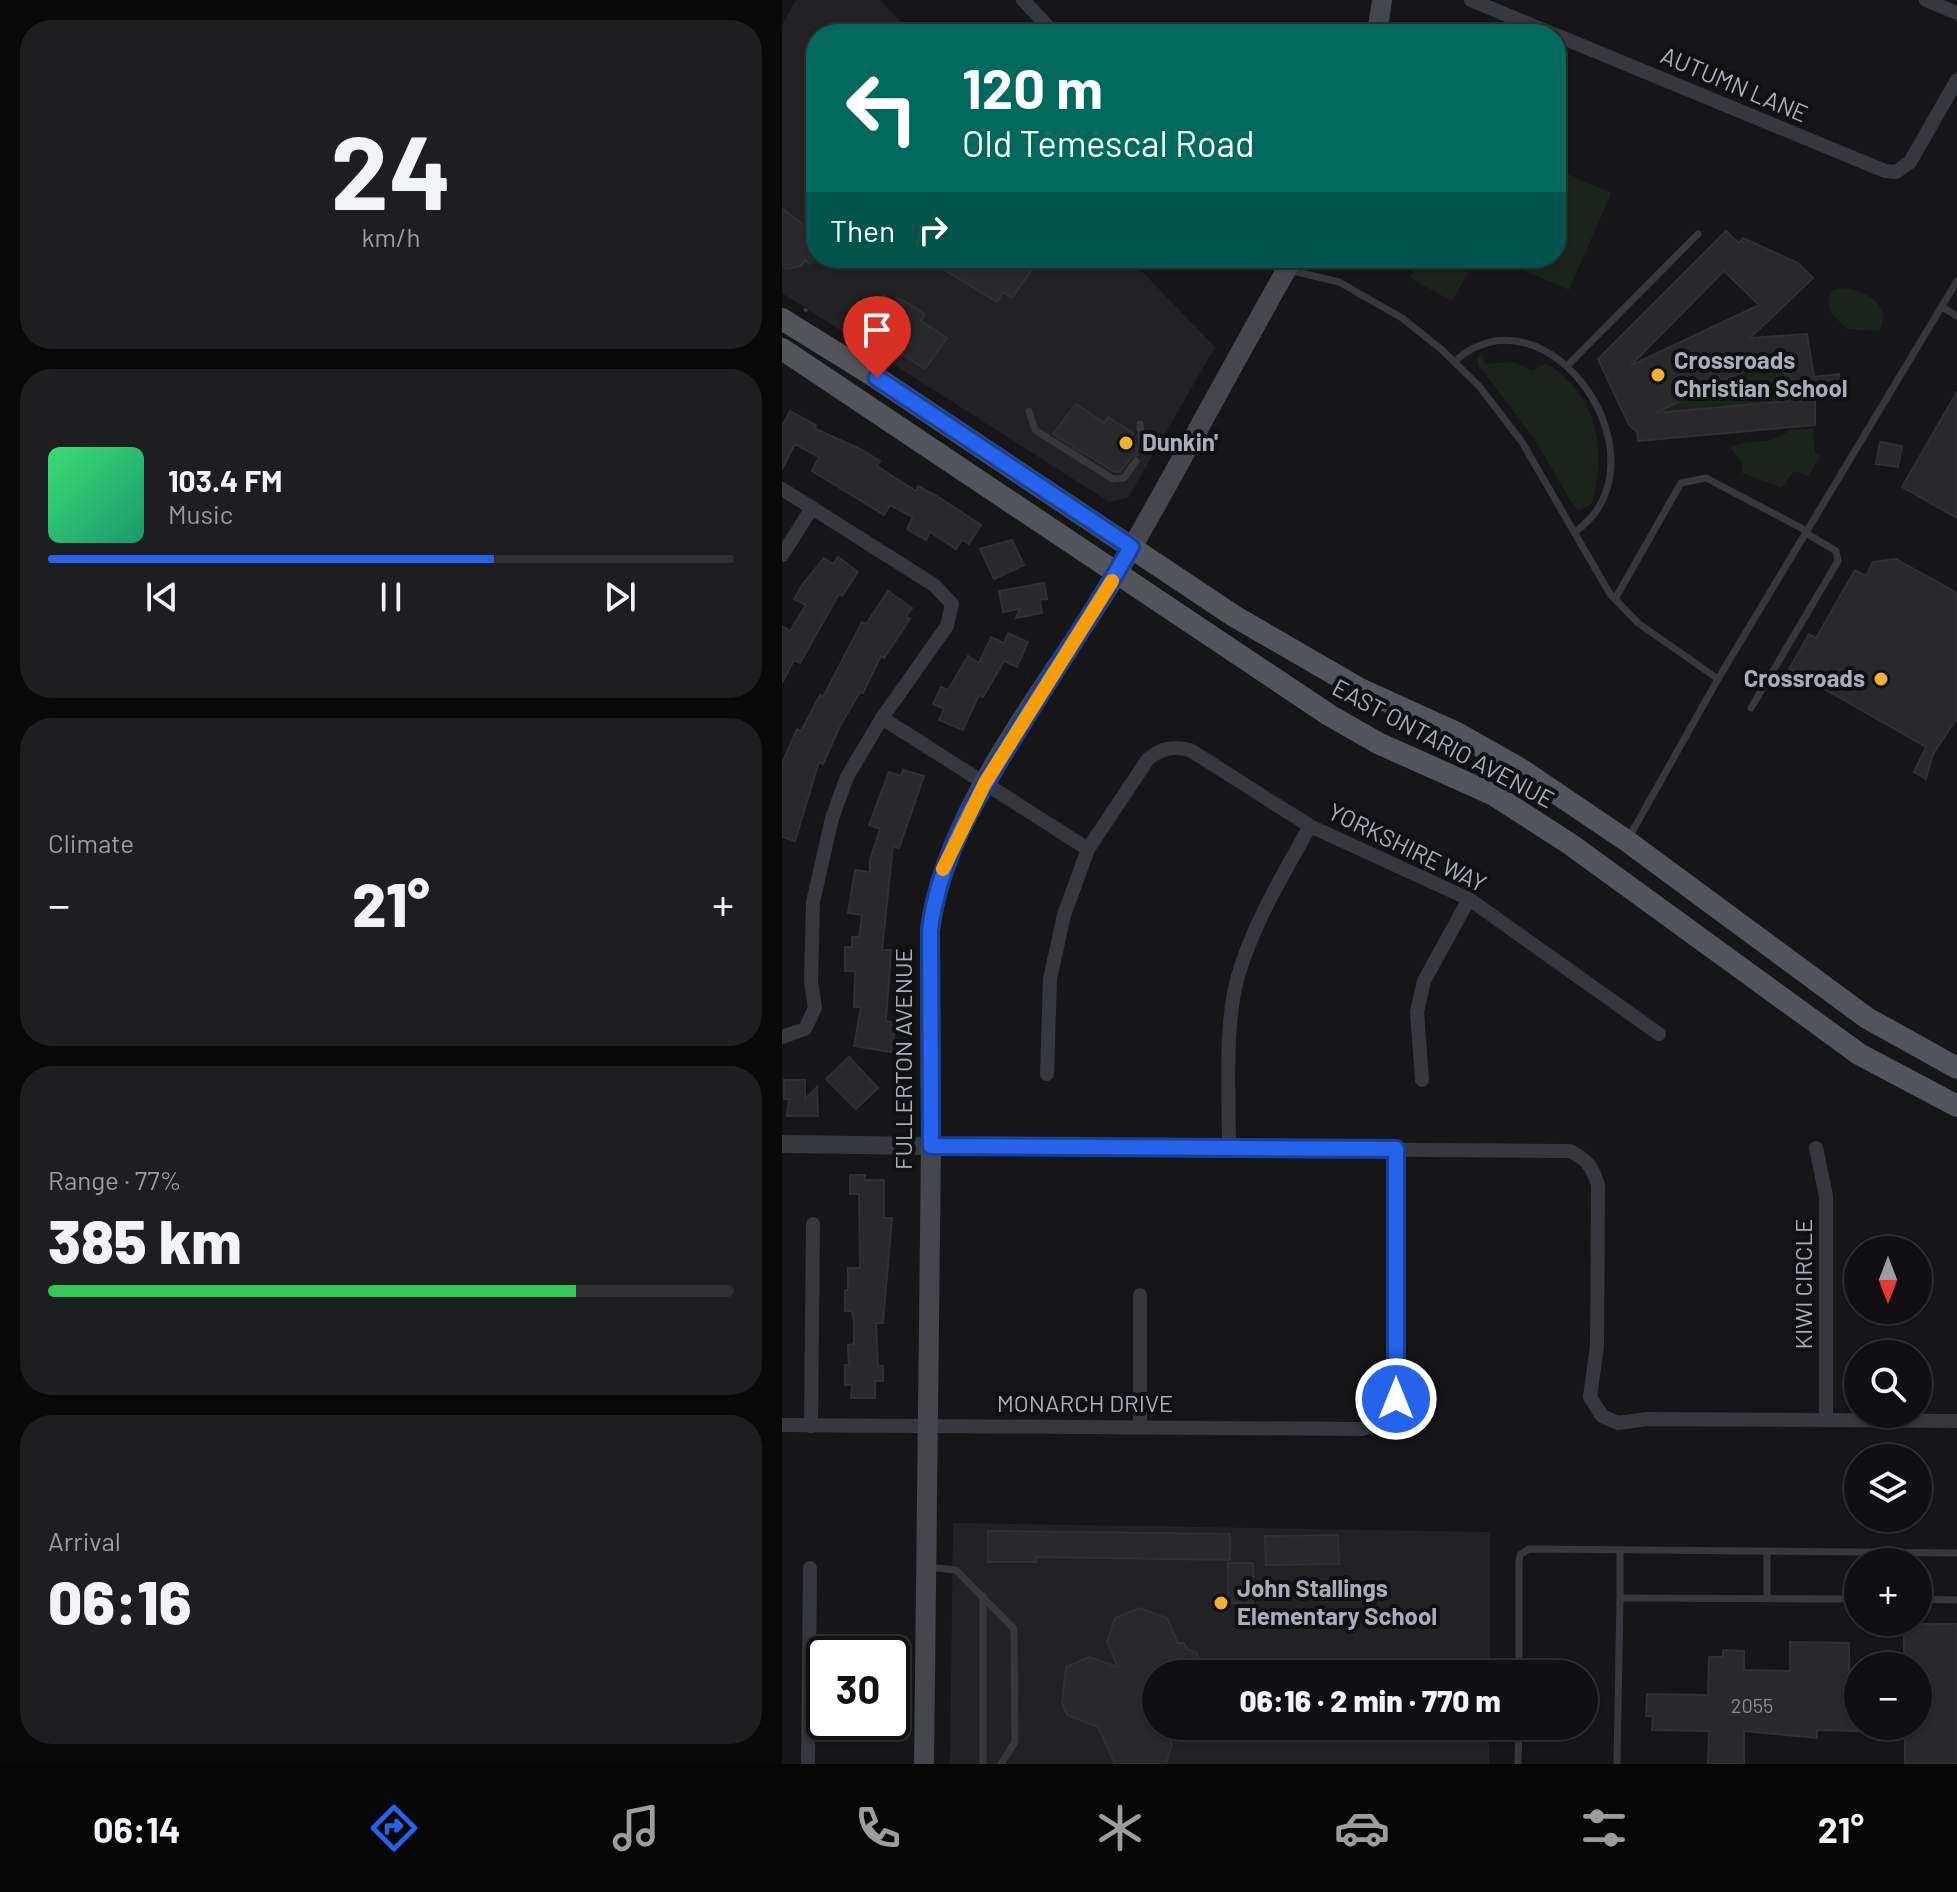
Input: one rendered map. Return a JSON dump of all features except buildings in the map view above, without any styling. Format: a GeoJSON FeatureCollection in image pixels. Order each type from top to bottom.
{"type":"FeatureCollection","features":[{"type":"Feature","properties":{"kind":"main road"},"geometry":{"type":"LineString","coordinates":[[1378,24],[1382,0]]}},
{"type":"Feature","properties":{"kind":"main road","name":"FULLERTON AVENUE"},"geometry":{"type":"LineString","coordinates":[[924,1764],[931,1146],[930,930],[933,899],[944,866],[985,783],[1117,573],[1281,268]]}},
{"type":"Feature","properties":{"kind":"main road","name":"EAST ONTARIO AVENUE"},"geometry":{"type":"LineString","coordinates":[[782,319],[800,323],[1234,616],[1347,682],[1457,733],[1631,834],[1867,1018],[1957,1068]]}},
{"type":"Feature","properties":{"kind":"main road","name":"EAST ONTARIO AVENUE"},"geometry":{"type":"LineString","coordinates":[[782,349],[1329,715],[1378,743],[1494,795],[1558,836],[1859,1054],[1957,1106]]}},
{"type":"Feature","properties":{"kind":"street"},"geometry":{"type":"LineString","coordinates":[[1023,0],[1046,24]]}},
{"type":"Feature","properties":{"kind":"street","name":"AUTUMN LANE"},"geometry":{"type":"LineString","coordinates":[[1471,0],[1528,24]]}},
{"type":"Feature","properties":{"kind":"street"},"geometry":{"type":"LineString","coordinates":[[1926,0],[1957,13]]}},
{"type":"Feature","properties":{"kind":"street","name":"AUTUMN LANE"},"geometry":{"type":"LineString","coordinates":[[1566,40],[1874,167],[1896,172],[1910,162],[1957,80]]}},
{"type":"Feature","properties":{"kind":"street"},"geometry":{"type":"LineString","coordinates":[[782,489],[934,585],[952,604],[947,626],[882,718],[847,777],[820,861],[813,902],[811,981],[815,1008],[805,1029],[782,1037]]}},
{"type":"Feature","properties":{"kind":"street"},"geometry":{"type":"LineString","coordinates":[[782,555],[812,508]]}},
{"type":"Feature","properties":{"kind":"street"},"geometry":{"type":"LineString","coordinates":[[882,718],[1088,849],[1055,947],[1047,1074]]}},
{"type":"Feature","properties":{"kind":"street","name":"YORKSHIRE WAY"},"geometry":{"type":"LineString","coordinates":[[1088,849],[1148,759],[1166,749],[1190,750],[1310,826],[1469,899],[1659,1034]]}},
{"type":"Feature","properties":{"kind":"street"},"geometry":{"type":"LineString","coordinates":[[1229,1148],[1231,1035],[1237,979],[1260,916],[1310,826]]}},
{"type":"Feature","properties":{"kind":"street"},"geometry":{"type":"LineString","coordinates":[[1422,1080],[1417,1012],[1424,981],[1469,899]]}},
{"type":"Feature","properties":{"kind":"street"},"geometry":{"type":"LineString","coordinates":[[782,1144],[1570,1151],[1584,1158],[1594,1170],[1598,1185],[1597,1346],[1590,1397],[1602,1416],[1618,1423],[1647,1419],[1957,1421]]}},
{"type":"Feature","properties":{"kind":"street","name":"KIWI CIRCLE"},"geometry":{"type":"LineString","coordinates":[[1816,1148],[1826,1196],[1826,1420]]}},
{"type":"Feature","properties":{"kind":"street","name":"MONARCH DRIVE"},"geometry":{"type":"LineString","coordinates":[[782,1425],[1362,1429],[1385,1419],[1396,1399],[1396,1149]]}},
{"type":"Feature","properties":{"kind":"street"},"geometry":{"type":"LineString","coordinates":[[811,1426],[813,1224]]}},
{"type":"Feature","properties":{"kind":"street"},"geometry":{"type":"LineString","coordinates":[[1140,1295],[1140,1427]]}},
{"type":"Feature","properties":{"kind":"street"},"geometry":{"type":"LineString","coordinates":[[808,1764],[810,1568]]}},
{"type":"Feature","properties":{"kind":"lane"},"geometry":{"type":"LineString","coordinates":[[1567,366],[1698,234]]}},
{"type":"Feature","properties":{"kind":"lane"},"geometry":{"type":"LineString","coordinates":[[1300,268],[1339,282],[1402,318],[1479,386],[1514,430],[1615,599],[1638,623],[1718,679]]}},
{"type":"Feature","properties":{"kind":"lane"},"geometry":{"type":"LineString","coordinates":[[1631,834],[1718,679],[1957,281]]}},
{"type":"Feature","properties":{"kind":"lane"},"geometry":{"type":"LineString","coordinates":[[1942,307],[1957,316]]}},
{"type":"Feature","properties":{"kind":"lane"},"geometry":{"type":"LineString","coordinates":[[1454,362],[1476,346],[1503,338],[1546,351],[1582,381],[1604,422],[1611,474],[1601,508],[1575,532]]}},
{"type":"Feature","properties":{"kind":"lane"},"geometry":{"type":"LineString","coordinates":[[1029,411],[1035,430],[1113,479],[1124,478],[1136,461]]}},
{"type":"Feature","properties":{"kind":"lane"},"geometry":{"type":"LineString","coordinates":[[1140,424],[1143,451]]}},
{"type":"Feature","properties":{"kind":"lane"},"geometry":{"type":"LineString","coordinates":[[1615,599],[1681,483],[1691,478],[1706,478],[1836,551],[1838,561],[1751,708]]}},
{"type":"Feature","properties":{"kind":"lane"},"geometry":{"type":"LineString","coordinates":[[1519,1660],[1520,1555],[1529,1549],[1844,1552]]}},
{"type":"Feature","properties":{"kind":"lane"},"geometry":{"type":"LineString","coordinates":[[1617,1764],[1620,1550]]}},
{"type":"Feature","properties":{"kind":"lane"},"geometry":{"type":"LineString","coordinates":[[1767,1551],[1767,1598]]}},
{"type":"Feature","properties":{"kind":"lane"},"geometry":{"type":"LineString","coordinates":[[1932,1553],[1957,1553]]}},
{"type":"Feature","properties":{"kind":"lane"},"geometry":{"type":"LineString","coordinates":[[925,1567],[956,1570],[1014,1629],[1015,1742],[1001,1764]]}},
{"type":"Feature","properties":{"kind":"lane"},"geometry":{"type":"LineString","coordinates":[[983,1596],[983,1764]]}},
{"type":"Feature","properties":{"kind":"lane"},"geometry":{"type":"LineString","coordinates":[[1620,1598],[1844,1599]]}},
{"type":"Feature","properties":{"kind":"lane"},"geometry":{"type":"LineString","coordinates":[[1932,1599],[1957,1600]]}},
{"type":"Feature","properties":{"kind":"lane"},"geometry":{"type":"LineString","coordinates":[[1518,1764],[1519,1740]]}},
{"type":"Feature","properties":{"kind":"shaded area"},"geometry":{"type":"Polygon","coordinates":[[[796,0],[880,0],[903,24],[806,24],[806,268],[1139,268],[1215,347],[1128,498],[1109,502],[782,293],[782,25],[796,0]]]}},
{"type":"Feature","properties":{"kind":"shaded area"},"geometry":{"type":"Polygon","coordinates":[[[1566,173],[1611,193],[1569,290],[1519,268],[1566,268],[1566,173]]]}},
{"type":"Feature","properties":{"kind":"shaded area"},"geometry":{"type":"Polygon","coordinates":[[[1416,268],[1459,268],[1468,273],[1452,301],[1410,278],[1416,268]]]}},
{"type":"Feature","properties":{"kind":"shaded area"},"geometry":{"type":"Polygon","coordinates":[[[1846,288],[1870,297],[1880,307],[1882,322],[1879,331],[1847,329],[1831,313],[1828,300],[1833,290],[1846,288]]]}},
{"type":"Feature","properties":{"kind":"shaded area"},"geometry":{"type":"Polygon","coordinates":[[[1482,352],[1485,364],[1513,362],[1533,371],[1546,363],[1564,376],[1577,391],[1587,407],[1598,444],[1592,504],[1578,510],[1572,503],[1534,438],[1479,366],[1477,359],[1482,352]]]}},
{"type":"Feature","properties":{"kind":"shaded area"},"geometry":{"type":"Polygon","coordinates":[[[1771,358],[1784,372],[1787,401],[1660,412],[1642,419],[1771,358]]]}},
{"type":"Feature","properties":{"kind":"shaded area"},"geometry":{"type":"Polygon","coordinates":[[[1790,429],[1813,429],[1815,453],[1820,455],[1809,476],[1794,471],[1782,488],[1742,473],[1742,464],[1731,447],[1777,438],[1790,429]]]}},
{"type":"Feature","properties":{"kind":"shaded area","name":"John Stallings Elementary School"},"geometry":{"type":"Polygon","coordinates":[[[953,1523],[1490,1532],[1490,1660],[1142,1660],[1142,1740],[1489,1740],[1489,1764],[950,1764],[953,1523]]]}},
{"type":"Feature","properties":{"kind":"slow traffic"},"geometry":{"type":"LineString","coordinates":[[943,869],[985,783],[1112,581]]}},
{"type":"Feature","properties":{"kind":"place","name":"Crossroads Christian School"},"geometry":{"type":"Point","coordinates":[1658,375]}},
{"type":"Feature","properties":{"kind":"place","name":"Dunkin'"},"geometry":{"type":"Point","coordinates":[1126,443]}},
{"type":"Feature","properties":{"kind":"place","name":"Crossroads"},"geometry":{"type":"Point","coordinates":[1881,679]}},
{"type":"Feature","properties":{"kind":"place","name":"John Stallings Elementary School"},"geometry":{"type":"Point","coordinates":[1221,1603]}},
{"type":"Feature","properties":{"kind":"route"},"geometry":{"type":"LineString","coordinates":[[877,378],[1131,547],[985,783],[944,866],[933,899],[930,930],[931,1146],[1396,1149],[1396,1399]]}}]}
